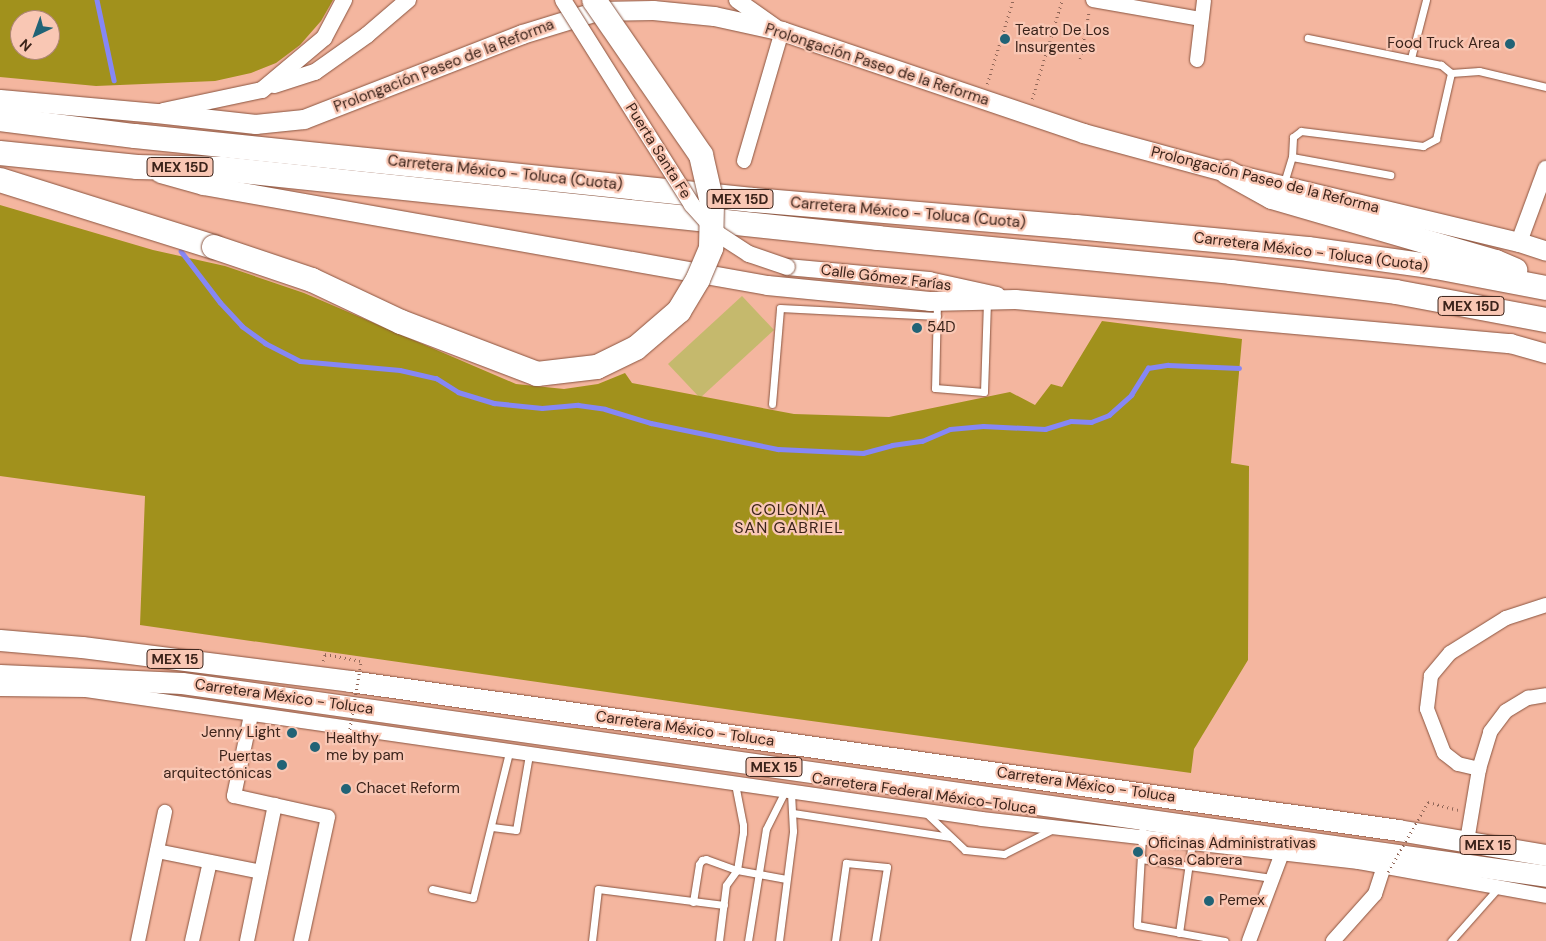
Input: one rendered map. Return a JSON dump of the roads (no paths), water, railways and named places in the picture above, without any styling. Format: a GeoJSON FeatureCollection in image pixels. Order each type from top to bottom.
{"type":"FeatureCollection","features":[{"type":"Feature","properties":{"kind":"highway"},"geometry":{"type":"LineString","coordinates":[[0,180],[214,247],[312,280],[401,322],[537,374],[597,368],[636,348],[679,311],[698,279],[711,248],[712,203],[701,156],[594,0]]}},
{"type":"Feature","properties":{"kind":"highway","name":"Carretera México - Toluca (Cuota)"},"geometry":{"type":"LineString","coordinates":[[0,119],[135,136],[753,200],[1067,226],[1308,249],[1436,267],[1546,288]]}},
{"type":"Feature","properties":{"kind":"highway","name":"MEX 15D"},"geometry":{"type":"LineString","coordinates":[[0,153],[137,167]]}},
{"type":"Feature","properties":{"kind":"highway","name":"Carretera México - Toluca (Cuota)"},"geometry":{"type":"LineString","coordinates":[[137,167],[223,169],[888,239],[1231,272],[1396,292],[1546,320]]}},
{"type":"Feature","properties":{"kind":"highway"},"geometry":{"type":"LineString","coordinates":[[1227,172],[1272,197],[1496,262],[1546,284]]}},
{"type":"Feature","properties":{"kind":"main road","name":"Prolongación Paseo de la Reforma"},"geometry":{"type":"LineString","coordinates":[[0,99],[254,124],[304,119],[522,34],[597,11],[653,10],[714,16],[782,31],[1082,133],[1283,186],[1519,242],[1546,252]]}},
{"type":"Feature","properties":{"kind":"main road"},"geometry":{"type":"LineString","coordinates":[[137,167],[203,185],[861,303],[987,296],[1510,343],[1546,353]]}},
{"type":"Feature","properties":{"kind":"main road","name":"Carretera México - Toluca"},"geometry":{"type":"LineString","coordinates":[[0,640],[82,646],[320,677],[1154,794],[1467,841],[1546,855]]}},
{"type":"Feature","properties":{"kind":"main road","name":"Carretera México - Toluca"},"geometry":{"type":"LineString","coordinates":[[0,675],[182,683],[1142,828],[1546,876]]}},
{"type":"Feature","properties":{"kind":"street"},"geometry":{"type":"LineString","coordinates":[[262,90],[324,38],[344,0]]}},
{"type":"Feature","properties":{"kind":"street"},"geometry":{"type":"LineString","coordinates":[[156,113],[262,90],[315,72],[368,35],[408,0]]}},
{"type":"Feature","properties":{"kind":"street","name":"Puerta Santa Fe"},"geometry":{"type":"LineString","coordinates":[[563,0],[692,204],[718,234],[733,244],[749,254],[787,267]]}},
{"type":"Feature","properties":{"kind":"street"},"geometry":{"type":"LineString","coordinates":[[737,0],[782,31],[744,161]]}},
{"type":"Feature","properties":{"kind":"street"},"geometry":{"type":"LineString","coordinates":[[1197,60],[1204,0]]}},
{"type":"Feature","properties":{"kind":"street"},"geometry":{"type":"LineString","coordinates":[[1091,4],[1201,19]]}},
{"type":"Feature","properties":{"kind":"street"},"geometry":{"type":"LineString","coordinates":[[1519,242],[1546,169]]}},
{"type":"Feature","properties":{"kind":"street","name":"Calle Gómez Farías"},"geometry":{"type":"LineString","coordinates":[[787,267],[937,300]]}},
{"type":"Feature","properties":{"kind":"street"},"geometry":{"type":"LineString","coordinates":[[1479,769],[1458,764],[1444,753],[1428,709],[1431,676],[1450,653],[1506,618],[1546,605]]}},
{"type":"Feature","properties":{"kind":"street","name":"Carretera Federal México-Toluca"},"geometry":{"type":"LineString","coordinates":[[0,689],[86,690],[251,716],[923,810],[1057,827],[1142,828]]}},
{"type":"Feature","properties":{"kind":"street"},"geometry":{"type":"LineString","coordinates":[[1467,841],[1479,769],[1490,732],[1506,711],[1528,698],[1546,695]]}},
{"type":"Feature","properties":{"kind":"street"},"geometry":{"type":"LineString","coordinates":[[251,716],[234,796],[328,817],[301,941]]}},
{"type":"Feature","properties":{"kind":"street"},"geometry":{"type":"LineString","coordinates":[[247,941],[275,805]]}},
{"type":"Feature","properties":{"kind":"street"},"geometry":{"type":"LineString","coordinates":[[138,941],[165,812]]}},
{"type":"Feature","properties":{"kind":"street"},"geometry":{"type":"LineString","coordinates":[[1193,835],[1282,853],[1546,896]]}},
{"type":"Feature","properties":{"kind":"street"},"geometry":{"type":"LineString","coordinates":[[157,851],[261,872]]}},
{"type":"Feature","properties":{"kind":"street"},"geometry":{"type":"LineString","coordinates":[[1248,941],[1282,853]]}},
{"type":"Feature","properties":{"kind":"street"},"geometry":{"type":"LineString","coordinates":[[192,941],[210,862]]}},
{"type":"Feature","properties":{"kind":"street"},"geometry":{"type":"LineString","coordinates":[[1333,941],[1375,894],[1386,869]]}},
{"type":"Feature","properties":{"kind":"lane"},"geometry":{"type":"LineString","coordinates":[[1411,58],[1426,0]]}},
{"type":"Feature","properties":{"kind":"lane"},"geometry":{"type":"LineString","coordinates":[[1308,38],[1441,65],[1451,73],[1479,72],[1546,87]]}},
{"type":"Feature","properties":{"kind":"lane"},"geometry":{"type":"LineString","coordinates":[[1283,186],[1292,157],[1293,138],[1301,131],[1423,146],[1436,139],[1451,73]]}},
{"type":"Feature","properties":{"kind":"lane"},"geometry":{"type":"LineString","coordinates":[[1292,157],[1390,175]]}},
{"type":"Feature","properties":{"kind":"lane"},"geometry":{"type":"LineString","coordinates":[[937,300],[935,388],[984,392],[987,296]]}},
{"type":"Feature","properties":{"kind":"lane"},"geometry":{"type":"LineString","coordinates":[[772,404],[780,308],[861,303]]}},
{"type":"Feature","properties":{"kind":"lane"},"geometry":{"type":"LineString","coordinates":[[432,889],[473,898],[509,752]]}},
{"type":"Feature","properties":{"kind":"lane"},"geometry":{"type":"LineString","coordinates":[[492,827],[516,830],[529,755]]}},
{"type":"Feature","properties":{"kind":"lane"},"geometry":{"type":"LineString","coordinates":[[719,941],[726,885],[737,870],[743,825],[735,784]]}},
{"type":"Feature","properties":{"kind":"lane"},"geometry":{"type":"LineString","coordinates":[[779,941],[793,813],[788,792]]}},
{"type":"Feature","properties":{"kind":"lane"},"geometry":{"type":"LineString","coordinates":[[748,941],[766,829],[788,792]]}},
{"type":"Feature","properties":{"kind":"lane"},"geometry":{"type":"LineString","coordinates":[[923,810],[965,850],[1004,854],[1057,827]]}},
{"type":"Feature","properties":{"kind":"lane"},"geometry":{"type":"LineString","coordinates":[[793,813],[950,837]]}},
{"type":"Feature","properties":{"kind":"lane"},"geometry":{"type":"LineString","coordinates":[[1142,828],[1137,925],[1226,941]]}},
{"type":"Feature","properties":{"kind":"lane"},"geometry":{"type":"LineString","coordinates":[[1179,933],[1193,835]]}},
{"type":"Feature","properties":{"kind":"lane"},"geometry":{"type":"LineString","coordinates":[[693,902],[699,864],[702,860],[706,859],[737,870],[786,879]]}},
{"type":"Feature","properties":{"kind":"lane"},"geometry":{"type":"LineString","coordinates":[[1141,859],[1189,864],[1272,878]]}},
{"type":"Feature","properties":{"kind":"lane"},"geometry":{"type":"LineString","coordinates":[[835,941],[846,863],[887,867],[876,941]]}},
{"type":"Feature","properties":{"kind":"lane"},"geometry":{"type":"LineString","coordinates":[[1452,941],[1498,888]]}},
{"type":"Feature","properties":{"kind":"lane"},"geometry":{"type":"LineString","coordinates":[[592,941],[598,889],[724,905]]}},
{"type":"Feature","properties":{"kind":"waterway"},"geometry":{"type":"LineString","coordinates":[[97,0],[114,80]]}},
{"type":"Feature","properties":{"kind":"waterway"},"geometry":{"type":"LineString","coordinates":[[181,251],[220,302],[242,326],[265,343],[300,361],[400,370],[436,378],[458,392],[494,403],[542,408],[578,405],[605,409],[651,423],[778,449],[863,453],[892,445],[922,441],[950,429],[983,426],[1045,429],[1071,421],[1091,422],[1109,415],[1131,395],[1148,368],[1168,365],[1239,368]]}},
{"type":"Feature","properties":{"kind":"place","name":"Teatro De Los Insurgentes"},"geometry":{"type":"Point","coordinates":[1005,39]}},
{"type":"Feature","properties":{"kind":"place","name":"Food Truck Area"},"geometry":{"type":"Point","coordinates":[1510,44]}},
{"type":"Feature","properties":{"kind":"place","name":"54D"},"geometry":{"type":"Point","coordinates":[917,328]}},
{"type":"Feature","properties":{"kind":"place","name":"Jenny Light"},"geometry":{"type":"Point","coordinates":[292,733]}},
{"type":"Feature","properties":{"kind":"place","name":"Healthy me by pam"},"geometry":{"type":"Point","coordinates":[315,747]}},
{"type":"Feature","properties":{"kind":"place","name":"Puertas arquitectónicas"},"geometry":{"type":"Point","coordinates":[282,765]}},
{"type":"Feature","properties":{"kind":"place","name":"Chacet Reform"},"geometry":{"type":"Point","coordinates":[346,789]}},
{"type":"Feature","properties":{"kind":"place","name":"Oficinas Administrativas Casa Cabrera"},"geometry":{"type":"Point","coordinates":[1138,852]}},
{"type":"Feature","properties":{"kind":"place","name":"Pemex"},"geometry":{"type":"Point","coordinates":[1209,901]}},
{"type":"Feature","properties":{"kind":"district","name":"COLONIA SAN GABRIEL"},"geometry":{"type":"Point","coordinates":[789,519]}}]}
